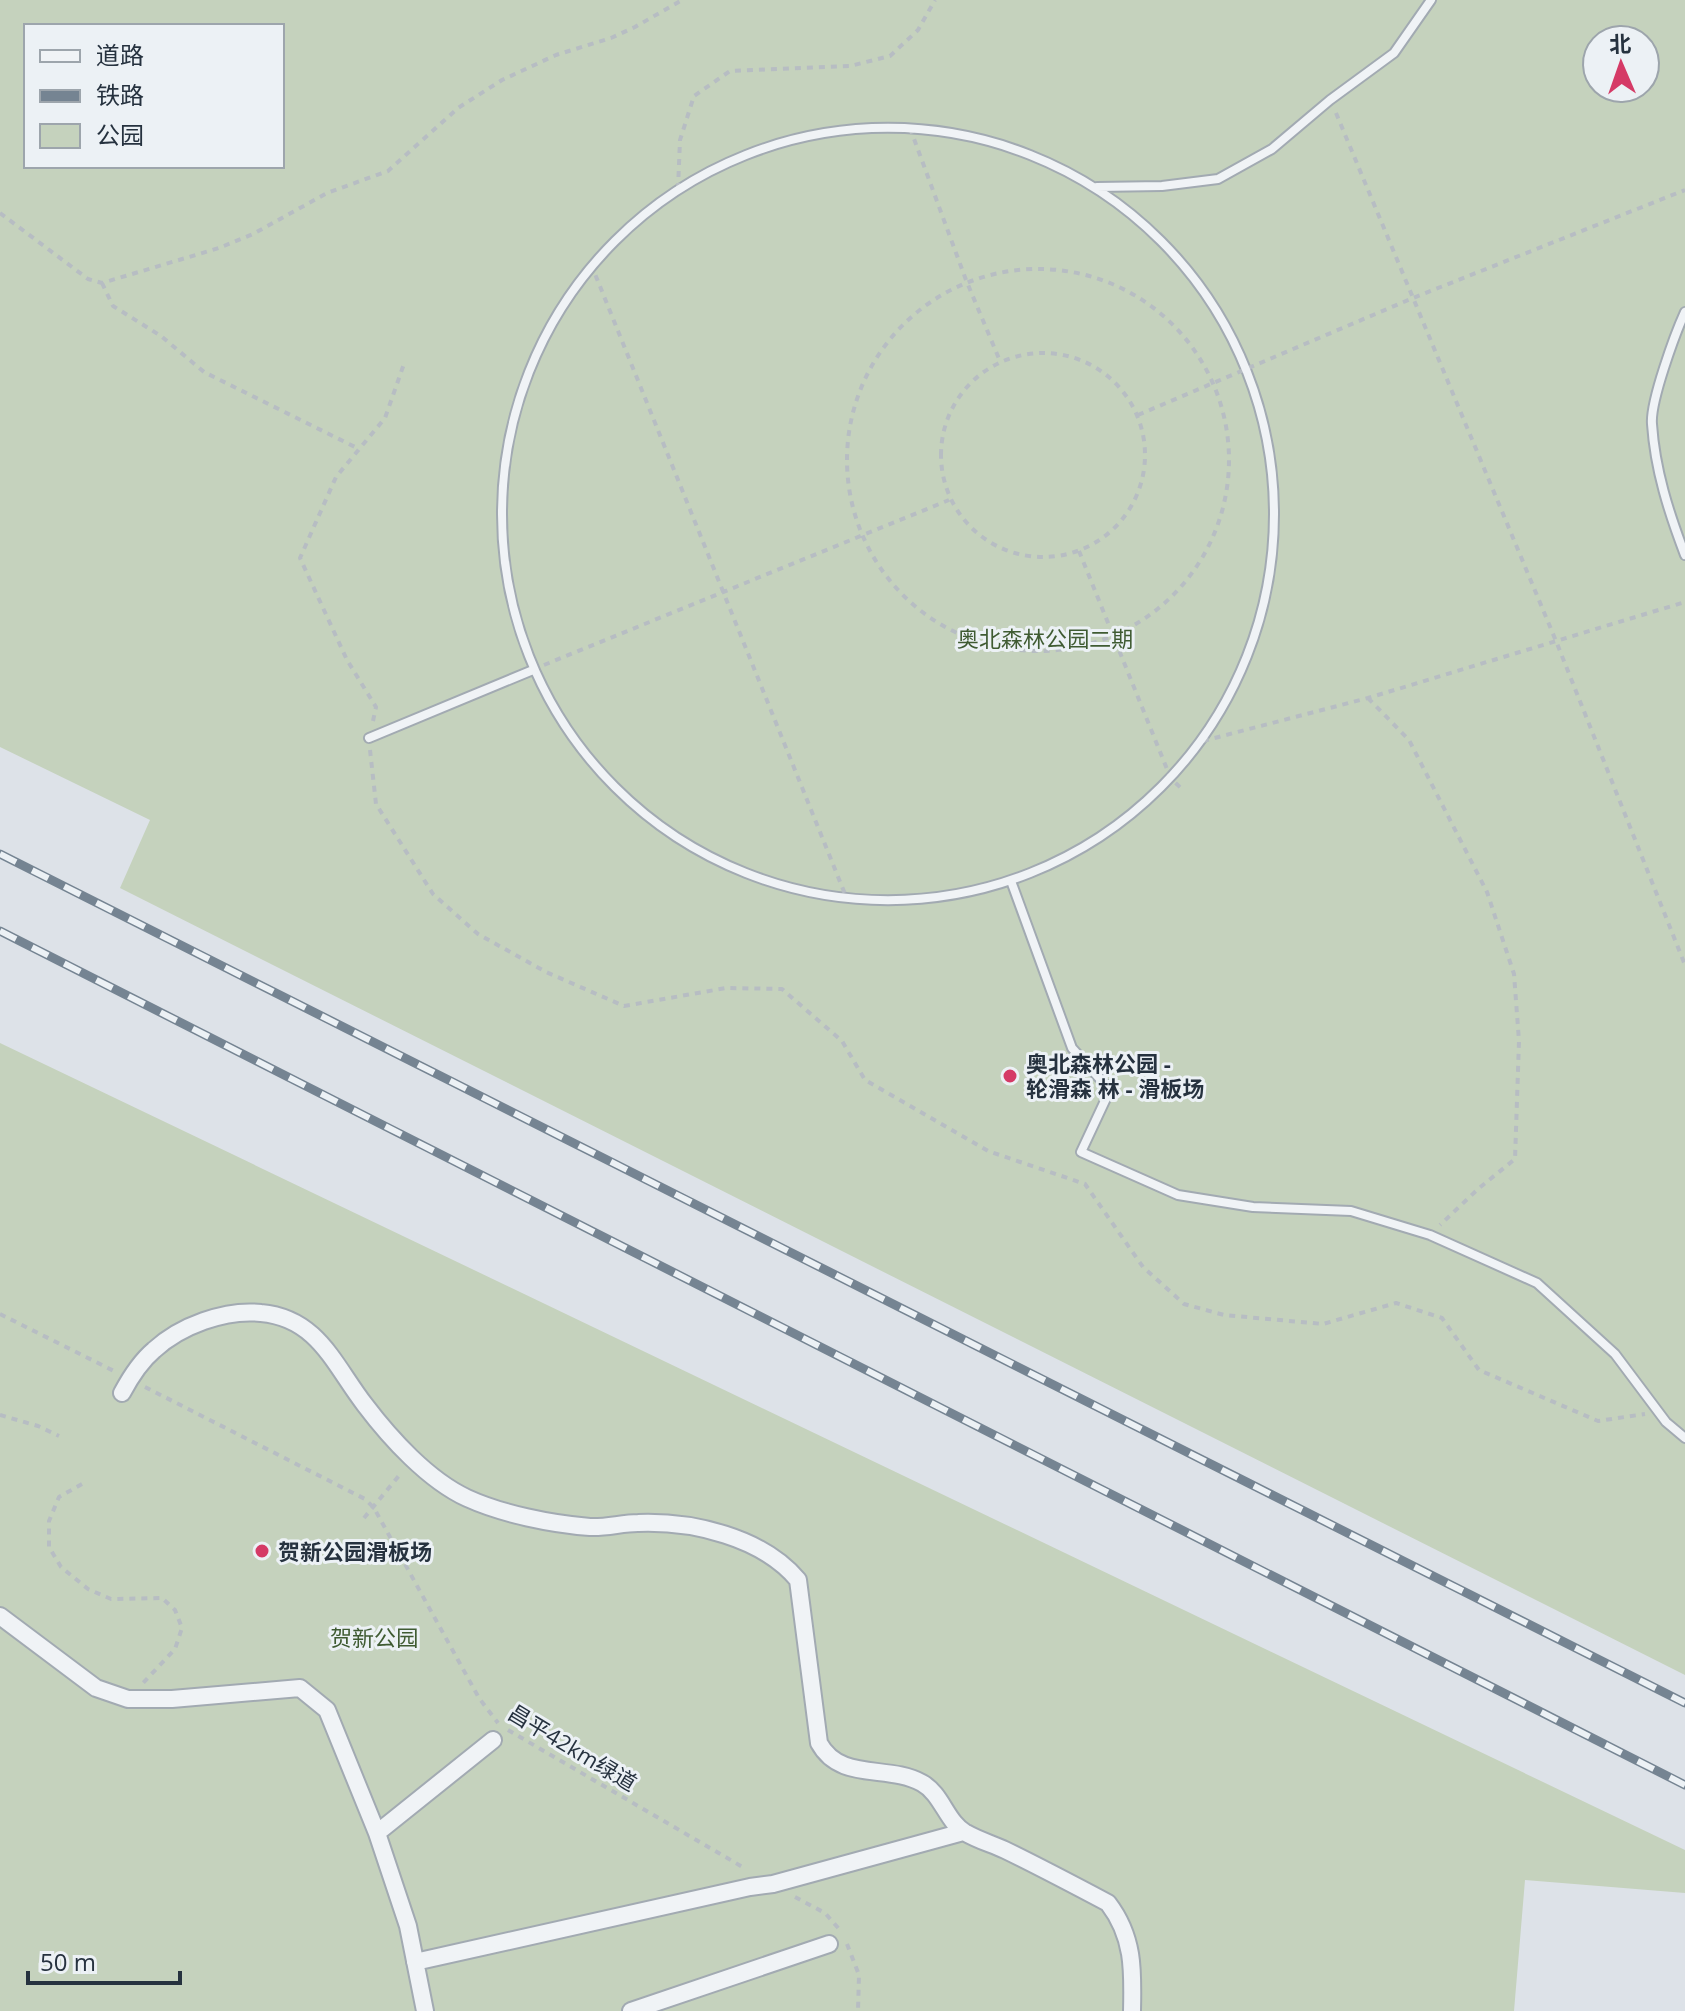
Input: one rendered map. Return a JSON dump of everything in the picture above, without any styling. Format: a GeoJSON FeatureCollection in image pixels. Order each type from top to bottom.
{"type":"FeatureCollection","features":[{"type":"Feature","properties":{"kind":"street"},"geometry":{"type":"LineString","coordinates":[[126,1386],[154,1350],[185,1330],[222,1316],[261,1313],[298,1324],[326,1346],[362,1402],[389,1436],[443,1484],[465,1497],[500,1511],[591,1527],[638,1523],[680,1524],[753,1546],[783,1563],[798,1580],[819,1743],[826,1756],[845,1767],[903,1776],[924,1784],[963,1832],[1108,1903],[1119,1918],[1131,1947],[1132,2011]]}},
{"type":"Feature","properties":{"kind":"street"},"geometry":{"type":"LineString","coordinates":[[0,1616],[96,1688],[128,1699],[172,1699],[300,1688],[327,1710],[377,1833],[408,1926],[425,2011]]}},
{"type":"Feature","properties":{"kind":"street"},"geometry":{"type":"LineString","coordinates":[[377,1833],[493,1740]]}},
{"type":"Feature","properties":{"kind":"street"},"geometry":{"type":"LineString","coordinates":[[415,1962],[773,1884],[963,1832]]}},
{"type":"Feature","properties":{"kind":"street"},"geometry":{"type":"LineString","coordinates":[[631,2011],[837,1943]]}},
{"type":"Feature","properties":{"kind":"lane"},"geometry":{"type":"LineString","coordinates":[[1095,187],[1162,186],[1218,179],[1272,149],[1330,100],[1394,53],[1431,0]]}},
{"type":"Feature","properties":{"kind":"lane"},"geometry":{"type":"LineString","coordinates":[[910,128],[1006,146],[1095,187],[1159,237],[1210,298],[1248,369],[1273,463],[1273,561],[1249,655],[1203,741],[1171,779],[1097,840],[1011,881],[958,895],[903,900],[847,899],[768,882],[693,849],[627,801],[573,740],[533,670],[507,588],[500,502],[512,416],[543,336],[591,264],[632,224],[678,189],[750,152],[829,132],[910,128]]}},
{"type":"Feature","properties":{"kind":"lane"},"geometry":{"type":"LineString","coordinates":[[1685,312],[1673,337],[1651,421],[1665,503],[1685,555]]}},
{"type":"Feature","properties":{"kind":"lane"},"geometry":{"type":"LineString","coordinates":[[369,738],[533,670]]}},
{"type":"Feature","properties":{"kind":"lane"},"geometry":{"type":"LineString","coordinates":[[1011,881],[1072,1048],[1110,1090],[1081,1152],[1178,1195],[1253,1207],[1351,1211],[1430,1235],[1537,1283],[1615,1354],[1666,1422],[1685,1438]]}},
{"type":"Feature","properties":{"kind":"path"},"geometry":{"type":"LineString","coordinates":[[0,213],[88,279],[102,283],[219,248],[253,234],[327,193],[388,171],[458,108],[502,80],[556,55],[623,33],[682,0]]}},
{"type":"Feature","properties":{"kind":"path"},"geometry":{"type":"LineString","coordinates":[[678,189],[680,140],[694,96],[730,71],[850,66],[890,56],[918,30],[935,0]]}},
{"type":"Feature","properties":{"kind":"path"},"geometry":{"type":"LineString","coordinates":[[1330,100],[1556,641],[1685,965]]}},
{"type":"Feature","properties":{"kind":"path"},"geometry":{"type":"LineString","coordinates":[[910,128],[966,280],[1000,361]]}},
{"type":"Feature","properties":{"kind":"path"},"geometry":{"type":"LineString","coordinates":[[1138,415],[1413,298],[1685,190]]}},
{"type":"Feature","properties":{"kind":"path"},"geometry":{"type":"LineString","coordinates":[[591,264],[847,899]]}},
{"type":"Feature","properties":{"kind":"path"},"geometry":{"type":"LineString","coordinates":[[1039,267],[1112,281],[1174,322],[1216,383],[1232,457],[1218,531],[1176,594],[1113,637],[1055,652],[995,648],[940,626],[893,587],[861,537],[844,462],[859,387],[902,323],[966,280],[1039,267]]}},
{"type":"Feature","properties":{"kind":"path"},"geometry":{"type":"LineString","coordinates":[[102,283],[113,306],[161,336],[204,372],[359,449]]}},
{"type":"Feature","properties":{"kind":"path"},"geometry":{"type":"LineString","coordinates":[[1040,352],[1080,359],[1115,381],[1138,415],[1146,447],[1143,480],[1130,510],[1108,535],[1079,551],[1042,558],[1004,551],[972,530],[949,500],[939,460],[945,420],[967,385],[1000,361],[1040,352]]}},
{"type":"Feature","properties":{"kind":"path"},"geometry":{"type":"LineString","coordinates":[[405,361],[385,418],[336,477],[300,558],[347,660],[376,707],[369,738],[376,804],[433,894],[478,934],[546,972],[624,1006],[726,988],[782,989],[842,1041],[865,1080],[988,1151],[1085,1184],[1143,1267],[1184,1304],[1224,1315],[1323,1324],[1396,1303],[1442,1318],[1479,1370],[1598,1421],[1659,1412]]}},
{"type":"Feature","properties":{"kind":"path"},"geometry":{"type":"LineString","coordinates":[[533,670],[949,500]]}},
{"type":"Feature","properties":{"kind":"path"},"geometry":{"type":"LineString","coordinates":[[1079,551],[1171,779],[1181,788]]}},
{"type":"Feature","properties":{"kind":"path"},"geometry":{"type":"LineString","coordinates":[[1203,741],[1368,698],[1685,602]]}},
{"type":"Feature","properties":{"kind":"path"},"geometry":{"type":"LineString","coordinates":[[1368,698],[1409,740],[1487,892],[1514,974],[1519,1041],[1515,1159],[1430,1235]]}},
{"type":"Feature","properties":{"kind":"path","name":"昌平42km绿道"},"geometry":{"type":"LineString","coordinates":[[0,1314],[126,1386],[365,1499],[374,1508],[479,1698],[499,1725],[746,1868]]}},
{"type":"Feature","properties":{"kind":"path"},"geometry":{"type":"LineString","coordinates":[[0,1415],[59,1436]]}},
{"type":"Feature","properties":{"kind":"path"},"geometry":{"type":"LineString","coordinates":[[364,1518],[414,1458]]}},
{"type":"Feature","properties":{"kind":"path"},"geometry":{"type":"LineString","coordinates":[[82,1484],[59,1497],[49,1521],[49,1547],[61,1567],[88,1589],[111,1599],[162,1598],[175,1610],[182,1628],[175,1649],[128,1699]]}},
{"type":"Feature","properties":{"kind":"path"},"geometry":{"type":"LineString","coordinates":[[773,1884],[825,1913],[840,1930]]}},
{"type":"Feature","properties":{"kind":"path"},"geometry":{"type":"LineString","coordinates":[[837,1943],[859,1975],[858,2011]]}},
{"type":"Feature","properties":{"kind":"green space","name":"奥北森林公园二期"},"geometry":{"type":"Polygon","coordinates":[[[0,0],[1685,0],[1685,1675],[120,888],[150,820],[0,747],[0,0]]]}},
{"type":"Feature","properties":{"kind":"green space","name":"贺新公园"},"geometry":{"type":"Polygon","coordinates":[[[0,1043],[1685,1850],[1685,1893],[1525,1880],[1514,2011],[0,2011],[0,1043]]]}},
{"type":"Feature","properties":{"kind":"railway"},"geometry":{"type":"LineString","coordinates":[[0,854],[1685,1703]]}},
{"type":"Feature","properties":{"kind":"railway"},"geometry":{"type":"LineString","coordinates":[[0,931],[1685,1785]]}},
{"type":"Feature","properties":{"kind":"place","name":"奥北森林公园 - 轮滑森 林 - 滑板场"},"geometry":{"type":"Point","coordinates":[1010,1076]}},
{"type":"Feature","properties":{"kind":"place","name":"贺新公园滑板场"},"geometry":{"type":"Point","coordinates":[262,1551]}}]}
